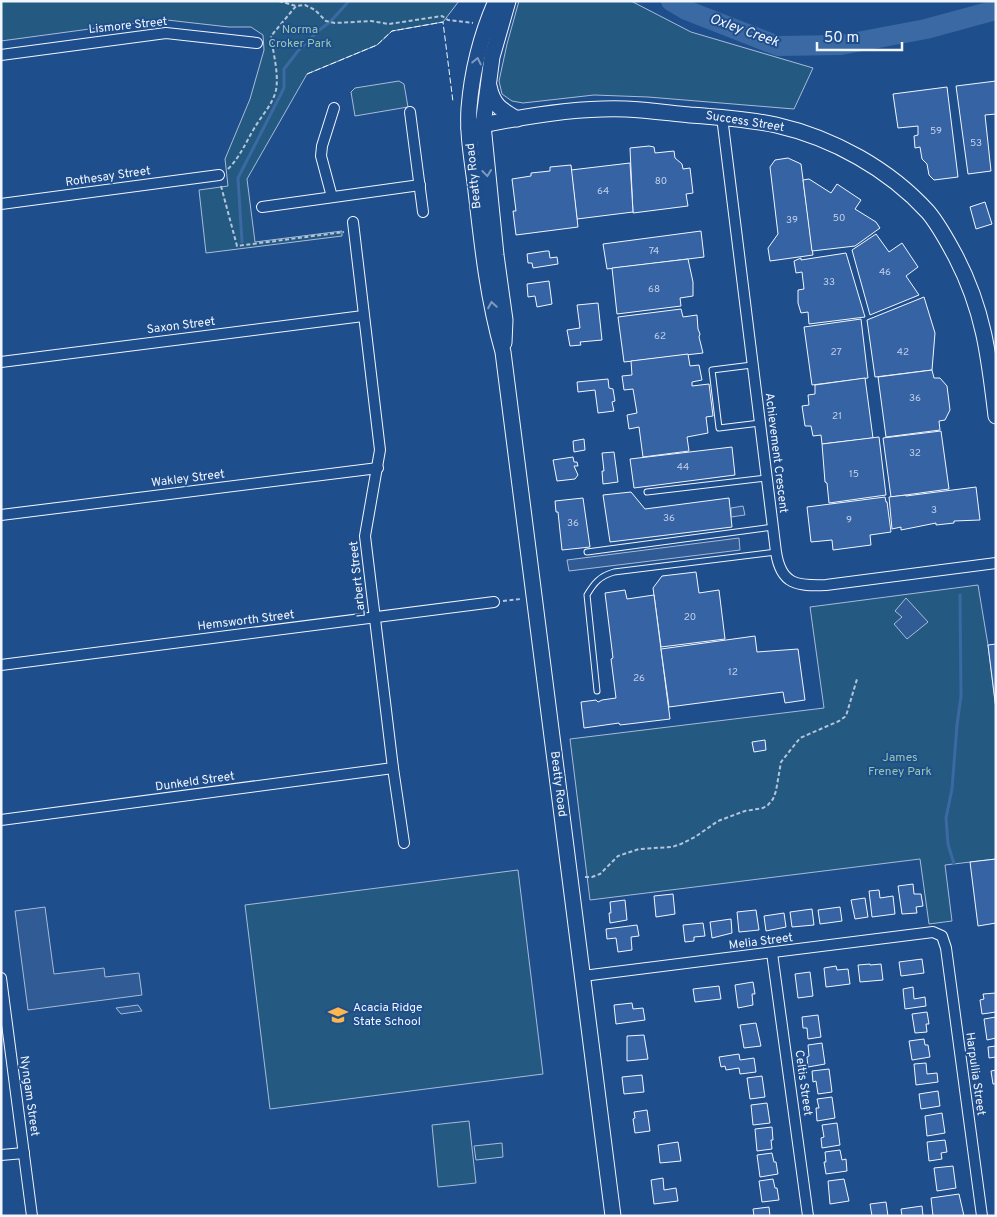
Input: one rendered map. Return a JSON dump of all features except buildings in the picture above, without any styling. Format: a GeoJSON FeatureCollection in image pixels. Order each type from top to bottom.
{"type":"FeatureCollection","features":[{"type":"Feature","properties":{"kind":"main road","name":"Beatty Road"},"geometry":{"type":"LineString","coordinates":[[496,1],[476,59],[469,109],[476,126],[485,261],[494,323],[503,352],[614,1216]]}},
{"type":"Feature","properties":{"kind":"main road","name":"Beatty Road"},"geometry":{"type":"LineString","coordinates":[[476,126],[488,82],[492,57],[508,1]]}},
{"type":"Feature","properties":{"kind":"main road"},"geometry":{"type":"LineString","coordinates":[[488,82],[492,100],[502,110],[517,119]]}},
{"type":"Feature","properties":{"kind":"main road","name":"Success Street"},"geometry":{"type":"LineString","coordinates":[[476,126],[589,110],[625,109],[722,117],[776,125],[844,149],[903,189],[929,213],[949,244],[967,280],[982,322],[990,362],[996,416]]}},
{"type":"Feature","properties":{"kind":"street","name":"Lismore Street"},"geometry":{"type":"LineString","coordinates":[[1,55],[166,33],[257,43]]}},
{"type":"Feature","properties":{"kind":"street"},"geometry":{"type":"LineString","coordinates":[[332,197],[321,156],[334,108]]}},
{"type":"Feature","properties":{"kind":"street"},"geometry":{"type":"LineString","coordinates":[[410,112],[423,212]]}},
{"type":"Feature","properties":{"kind":"street","name":"Achievement Crescent"},"geometry":{"type":"LineString","coordinates":[[722,117],[776,552],[781,573],[792,582],[806,586],[996,563]]}},
{"type":"Feature","properties":{"kind":"street","name":"Rothesay Street"},"geometry":{"type":"LineString","coordinates":[[1,204],[219,175]]}},
{"type":"Feature","properties":{"kind":"street"},"geometry":{"type":"LineString","coordinates":[[262,206],[420,185]]}},
{"type":"Feature","properties":{"kind":"street","name":"Larbert Street"},"geometry":{"type":"LineString","coordinates":[[353,226],[380,450],[365,536],[404,843]]}},
{"type":"Feature","properties":{"kind":"street","name":"Saxon Street"},"geometry":{"type":"LineString","coordinates":[[1,362],[363,316]]}},
{"type":"Feature","properties":{"kind":"street","name":"Wakley Street"},"geometry":{"type":"LineString","coordinates":[[1,515],[378,468]]}},
{"type":"Feature","properties":{"kind":"street","name":"Hemsworth Street"},"geometry":{"type":"LineString","coordinates":[[1,664],[494,602]]}},
{"type":"Feature","properties":{"kind":"street","name":"Dunkeld Street"},"geometry":{"type":"LineString","coordinates":[[1,820],[393,768]]}},
{"type":"Feature","properties":{"kind":"street","name":"Melia Street"},"geometry":{"type":"LineString","coordinates":[[583,976],[933,932],[942,936]]}},
{"type":"Feature","properties":{"kind":"street","name":"Harpullia Street"},"geometry":{"type":"LineString","coordinates":[[942,936],[946,948],[982,1216]]}},
{"type":"Feature","properties":{"kind":"street","name":"Celtis Street"},"geometry":{"type":"LineString","coordinates":[[772,953],[808,1216]]}},
{"type":"Feature","properties":{"kind":"street","name":"Nyngam Street"},"geometry":{"type":"LineString","coordinates":[[1,978],[32,1216]]}},
{"type":"Feature","properties":{"kind":"street"},"geometry":{"type":"LineString","coordinates":[[1,1156],[24,1153]]}},
{"type":"Feature","properties":{"kind":"lane"},"geometry":{"type":"LineString","coordinates":[[752,365],[712,370],[720,428],[760,423]]}},
{"type":"Feature","properties":{"kind":"lane"},"geometry":{"type":"LineString","coordinates":[[648,492],[767,478]]}},
{"type":"Feature","properties":{"kind":"lane"},"geometry":{"type":"LineString","coordinates":[[587,552],[773,527]]}},
{"type":"Feature","properties":{"kind":"lane"},"geometry":{"type":"LineString","coordinates":[[598,691],[587,595],[593,584],[604,575],[614,572],[776,552]]}},
{"type":"Feature","properties":{"kind":"path"},"geometry":{"type":"LineString","coordinates":[[279,1],[296,6],[305,5],[315,10],[326,21],[335,23],[371,21],[390,24],[442,16],[448,20],[465,21],[486,26]]}},
{"type":"Feature","properties":{"kind":"path"},"geometry":{"type":"LineString","coordinates":[[296,6],[271,36],[277,74],[276,90],[270,105],[255,127],[242,153],[225,172],[219,175],[237,246],[353,226]]}},
{"type":"Feature","properties":{"kind":"path"},"geometry":{"type":"LineString","coordinates":[[494,602],[521,599]]}},
{"type":"Feature","properties":{"kind":"path"},"geometry":{"type":"LineString","coordinates":[[585,877],[600,874],[618,856],[639,849],[672,847],[681,844],[718,821],[768,805],[773,800],[776,791],[781,762],[800,738],[846,716],[857,679]]}},
{"type":"Feature","properties":{"kind":"green space","name":"Norma Croker Park"},"geometry":{"type":"Polygon","coordinates":[[[1,1],[459,1],[443,22],[392,31],[377,45],[307,74],[247,179],[255,242],[342,231],[342,236],[206,253],[199,190],[228,186],[225,159],[250,99],[264,50],[263,35],[251,27],[229,27],[167,20],[1,41],[1,1]]]}},
{"type":"Feature","properties":{"kind":"green space"},"geometry":{"type":"Polygon","coordinates":[[[519,1],[631,1],[691,32],[813,68],[794,109],[648,97],[594,95],[523,103],[512,101],[502,94],[499,81],[519,1]]]}},
{"type":"Feature","properties":{"kind":"green space"},"geometry":{"type":"Polygon","coordinates":[[[399,81],[404,84],[408,107],[355,116],[351,92],[355,88],[399,81]]]}},
{"type":"Feature","properties":{"kind":"green space","name":"James Freney Park"},"geometry":{"type":"Polygon","coordinates":[[[978,585],[996,709],[996,859],[945,865],[952,921],[929,924],[920,859],[590,900],[570,739],[824,708],[810,607],[978,585]]]}},
{"type":"Feature","properties":{"kind":"green space"},"geometry":{"type":"Polygon","coordinates":[[[518,870],[543,1074],[270,1109],[245,905],[518,870]]]}},
{"type":"Feature","properties":{"kind":"green space"},"geometry":{"type":"Polygon","coordinates":[[[469,1121],[476,1183],[438,1187],[432,1125],[469,1121]]]}},
{"type":"Feature","properties":{"kind":"green space"},"geometry":{"type":"Polygon","coordinates":[[[502,1143],[503,1157],[476,1160],[474,1146],[502,1143]]]}},
{"type":"Feature","properties":{"kind":"shaded area"},"geometry":{"type":"Polygon","coordinates":[[[743,506],[745,515],[731,517],[731,508],[743,506]]]}},
{"type":"Feature","properties":{"kind":"shaded area"},"geometry":{"type":"Polygon","coordinates":[[[739,538],[740,550],[569,571],[567,560],[739,538]]]}},
{"type":"Feature","properties":{"kind":"shaded area"},"geometry":{"type":"Polygon","coordinates":[[[906,598],[928,622],[907,639],[894,624],[902,617],[895,611],[906,598]]]}},
{"type":"Feature","properties":{"kind":"shaded area"},"geometry":{"type":"Polygon","coordinates":[[[45,907],[54,974],[104,968],[105,977],[139,973],[142,995],[28,1010],[15,911],[45,907]]]}},
{"type":"Feature","properties":{"kind":"shaded area"},"geometry":{"type":"Polygon","coordinates":[[[138,1005],[142,1011],[121,1014],[116,1008],[138,1005]]]}},
{"type":"Feature","properties":{"kind":"waterway"},"geometry":{"type":"LineString","coordinates":[[242,242],[238,178],[284,88],[284,69],[298,51],[330,22],[349,1]]}},
{"type":"Feature","properties":{"kind":"waterway","name":"Oxley Creek"},"geometry":{"type":"LineString","coordinates":[[671,1],[686,10],[778,46],[841,45],[926,29],[996,10]]}},
{"type":"Feature","properties":{"kind":"waterway"},"geometry":{"type":"LineString","coordinates":[[954,864],[948,844],[946,818],[952,789],[961,696],[960,595]]}},
{"type":"Feature","properties":{"kind":"fence"},"geometry":{"type":"LineString","coordinates":[[307,74],[377,45],[392,31],[443,22],[453,102]]}},
{"type":"Feature","properties":{"kind":"place","name":"Acacia Ridge State School"},"geometry":{"type":"Point","coordinates":[338,1015]}}]}
